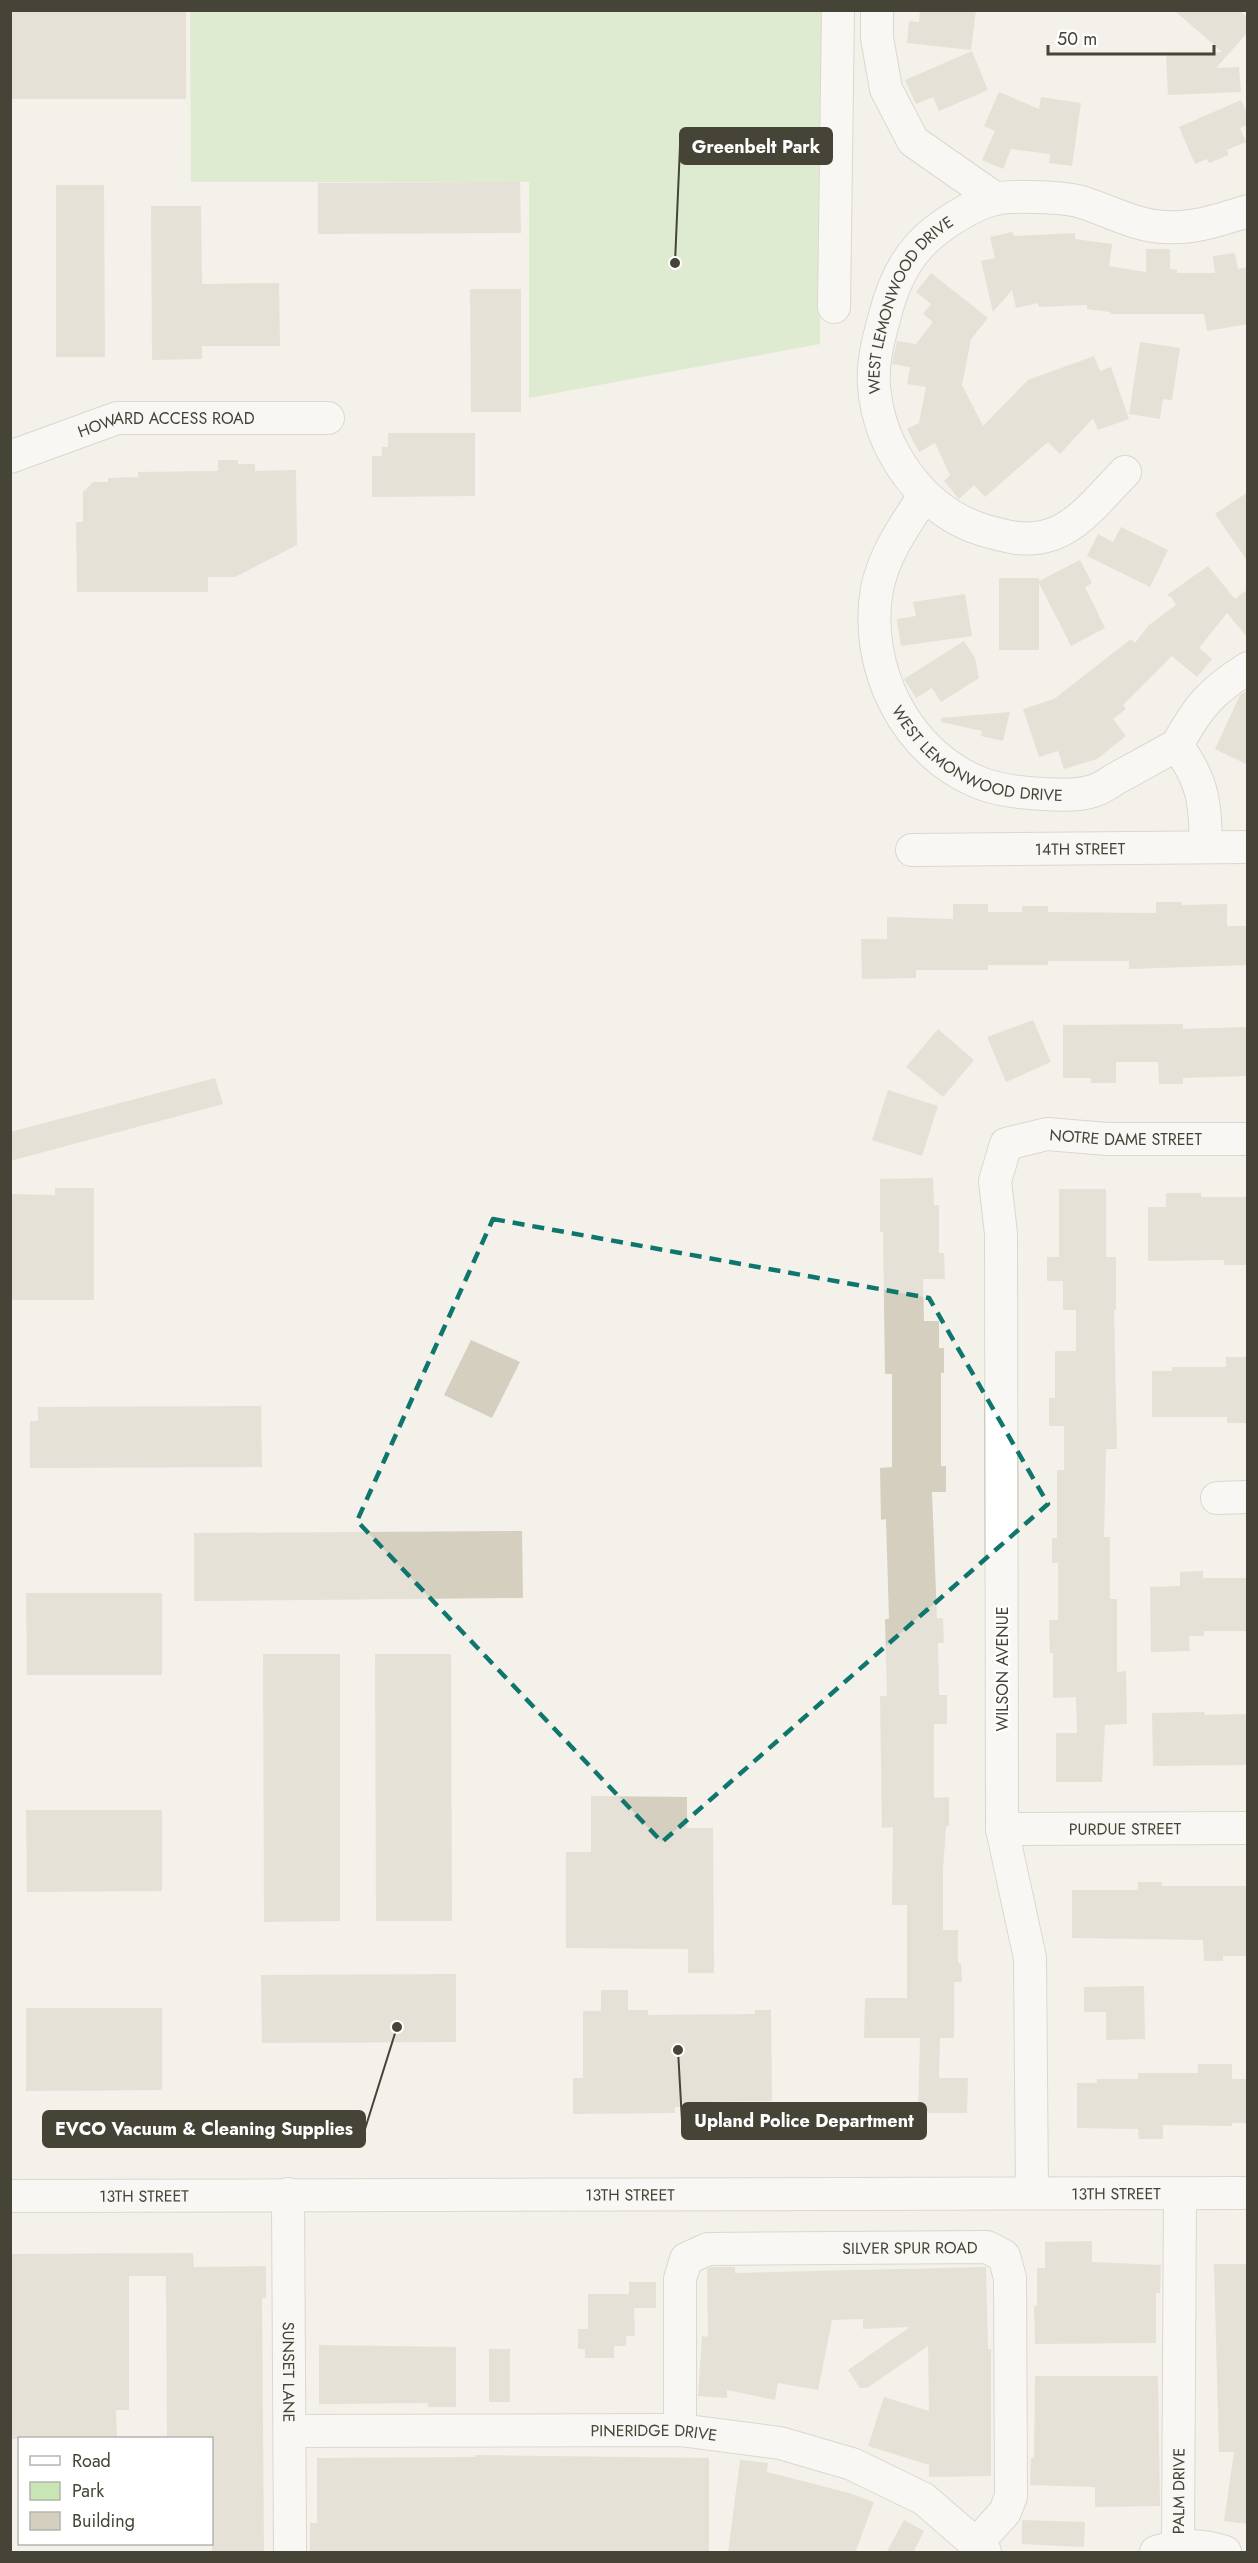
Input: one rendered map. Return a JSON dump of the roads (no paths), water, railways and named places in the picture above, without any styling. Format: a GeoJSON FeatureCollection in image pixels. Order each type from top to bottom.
{"type":"FeatureCollection","features":[{"type":"Feature","properties":{"kind":"street"},"geometry":{"type":"LineString","coordinates":[[834,307],[838,10]]}},
{"type":"Feature","properties":{"kind":"street"},"geometry":{"type":"LineString","coordinates":[[877,10],[877,38],[886,89],[913,141],[996,199]]}},
{"type":"Feature","properties":{"kind":"street","name":"WEST LEMONWOOD DRIVE"},"geometry":{"type":"LineString","coordinates":[[1177,745],[1093,791],[1054,795],[1014,793],[980,783],[948,765],[916,738],[897,710],[887,685],[875,645],[874,619],[877,588],[888,554],[924,496],[896,457],[882,424],[874,386],[877,346],[891,292],[919,246],[957,216],[996,199],[1079,201],[1126,218],[1161,227],[1189,228],[1248,211]]}},
{"type":"Feature","properties":{"kind":"street","name":"HOWARD ACCESS ROAD"},"geometry":{"type":"LineString","coordinates":[[10,457],[117,417],[328,417]]}},
{"type":"Feature","properties":{"kind":"street"},"geometry":{"type":"LineString","coordinates":[[924,496],[976,528],[1018,539],[1037,539],[1071,525],[1125,472]]}},
{"type":"Feature","properties":{"kind":"street"},"geometry":{"type":"LineString","coordinates":[[1206,847],[1203,796],[1194,770],[1177,745],[1195,712],[1223,683],[1248,668]]}},
{"type":"Feature","properties":{"kind":"street","name":"14TH STREET"},"geometry":{"type":"LineString","coordinates":[[912,850],[1248,847]]}},
{"type":"Feature","properties":{"kind":"street","name":"NOTRE DAME STREET"},"geometry":{"type":"LineString","coordinates":[[1006,1144],[1047,1134],[1107,1140],[1248,1139]]}},
{"type":"Feature","properties":{"kind":"street","name":"WILSON AVENUE"},"geometry":{"type":"LineString","coordinates":[[1006,1144],[995,1181],[1001,1234],[1002,1829],[1030,1958],[1032,2192]]}},
{"type":"Feature","properties":{"kind":"street","name":"PURDUE STREET"},"geometry":{"type":"LineString","coordinates":[[1002,1829],[1248,1828]]}},
{"type":"Feature","properties":{"kind":"street","name":"13TH STREET"},"geometry":{"type":"LineString","coordinates":[[10,2196],[1248,2193]]}},
{"type":"Feature","properties":{"kind":"street","name":"SUNSET LANE"},"geometry":{"type":"LineString","coordinates":[[288,2194],[290,2553]]}},
{"type":"Feature","properties":{"kind":"street","name":"PALM DRIVE"},"geometry":{"type":"LineString","coordinates":[[1189,2194],[1189,2549]]}},
{"type":"Feature","properties":{"kind":"street","name":"SILVER SPUR ROAD"},"geometry":{"type":"LineString","coordinates":[[680,2430],[680,2279],[686,2259],[708,2248],[987,2247],[1004,2256],[1010,2278],[1011,2496],[1005,2512],[980,2548]]}},
{"type":"Feature","properties":{"kind":"street","name":"PINERIDGE DRIVE"},"geometry":{"type":"LineString","coordinates":[[291,2431],[680,2430],[780,2444],[852,2464],[924,2499],[980,2548]]}},
{"type":"Feature","properties":{"kind":"place","name":"Greenbelt Park"},"geometry":{"type":"Point","coordinates":[675,263]}},
{"type":"Feature","properties":{"kind":"place","name":"EVCO Vacuum & Cleaning Supplies"},"geometry":{"type":"Point","coordinates":[397,2027]}},
{"type":"Feature","properties":{"kind":"place","name":"Upland Police Department"},"geometry":{"type":"Point","coordinates":[678,2050]}}]}
